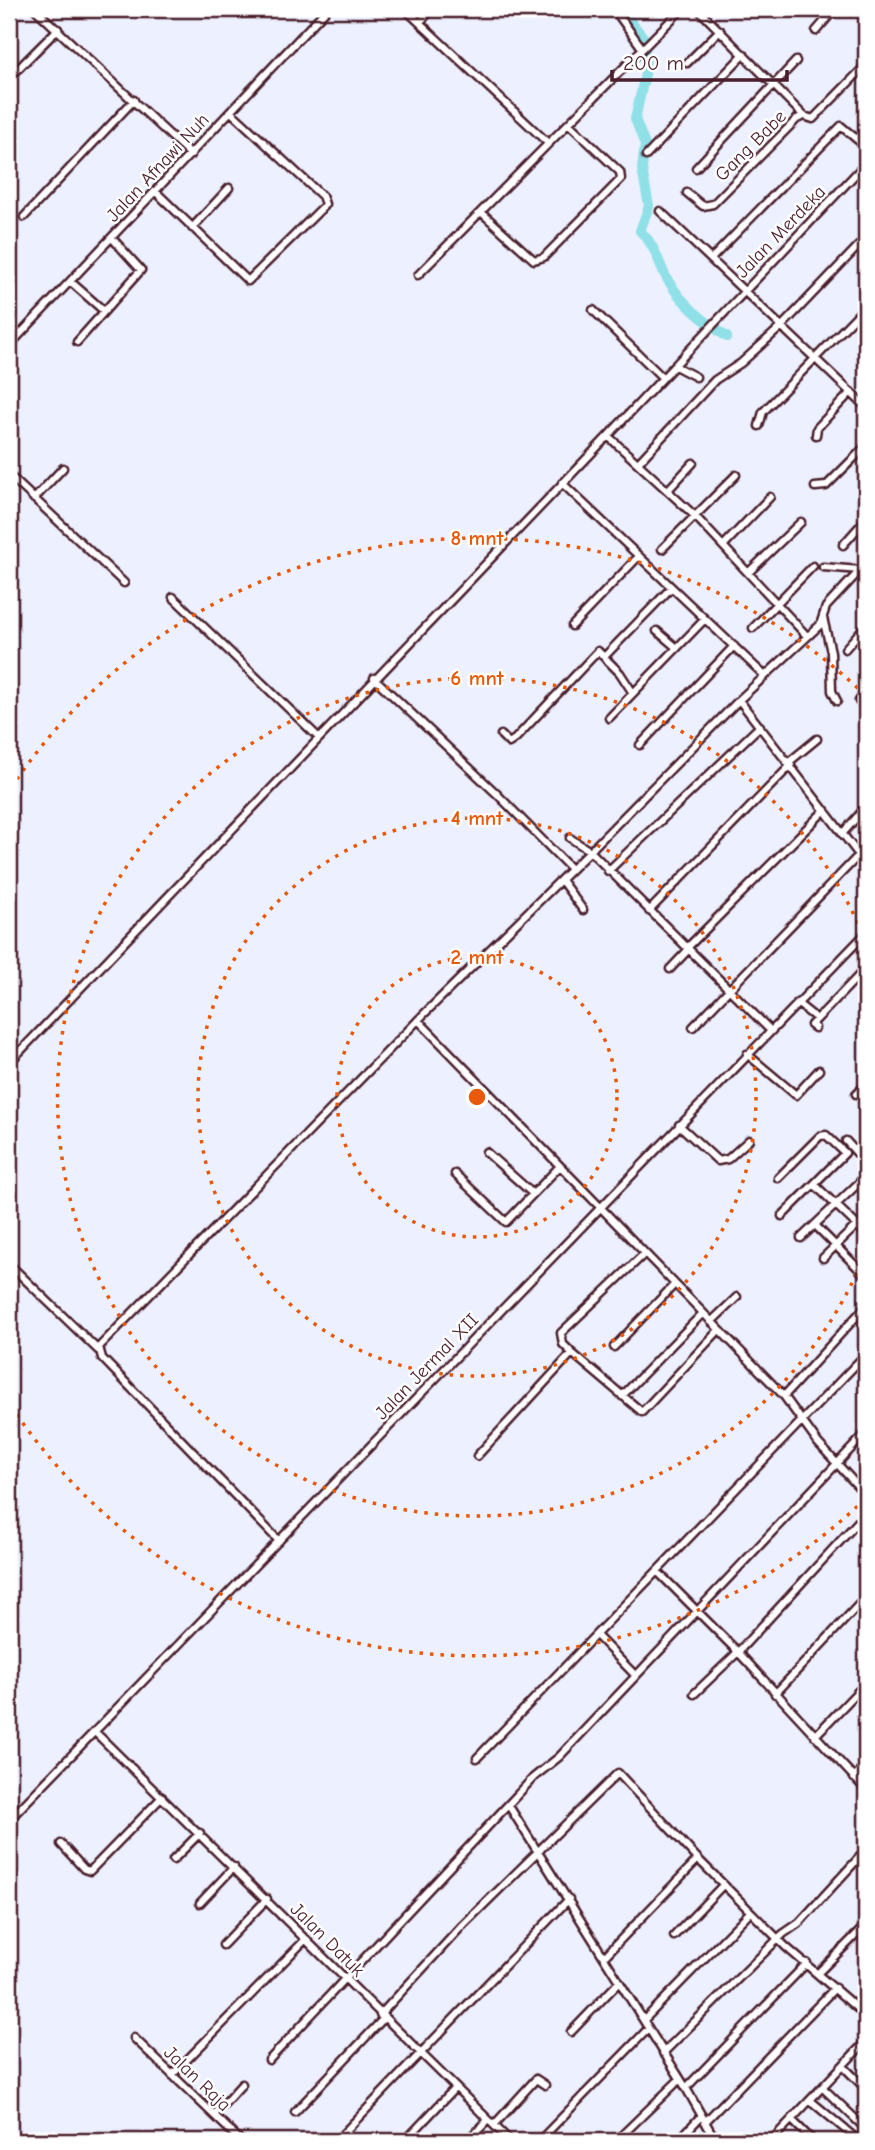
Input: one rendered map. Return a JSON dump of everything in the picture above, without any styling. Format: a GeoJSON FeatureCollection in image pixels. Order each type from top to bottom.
{"type":"FeatureCollection","features":[{"type":"Feature","properties":{"kind":"street"},"geometry":{"type":"LineString","coordinates":[[35,9],[191,155]]}},
{"type":"Feature","properties":{"kind":"street","name":"Jalan Afnawi Nuh"},"geometry":{"type":"LineString","coordinates":[[9,346],[327,9]]}},
{"type":"Feature","properties":{"kind":"street"},"geometry":{"type":"LineString","coordinates":[[405,9],[549,145]]}},
{"type":"Feature","properties":{"kind":"street"},"geometry":{"type":"LineString","coordinates":[[420,22],[432,9]]}},
{"type":"Feature","properties":{"kind":"street"},"geometry":{"type":"LineString","coordinates":[[614,9],[643,47]]}},
{"type":"Feature","properties":{"kind":"street"},"geometry":{"type":"LineString","coordinates":[[418,275],[682,9]]}},
{"type":"Feature","properties":{"kind":"street"},"geometry":{"type":"LineString","coordinates":[[816,31],[835,9]]}},
{"type":"Feature","properties":{"kind":"street"},"geometry":{"type":"LineString","coordinates":[[858,9],[866,16]]}},
{"type":"Feature","properties":{"kind":"street"},"geometry":{"type":"LineString","coordinates":[[703,10],[804,116]]}},
{"type":"Feature","properties":{"kind":"street"},"geometry":{"type":"LineString","coordinates":[[9,78],[58,29]]}},
{"type":"Feature","properties":{"kind":"street"},"geometry":{"type":"LineString","coordinates":[[687,63],[720,30]]}},
{"type":"Feature","properties":{"kind":"street"},"geometry":{"type":"LineString","coordinates":[[646,156],[744,54]]}},
{"type":"Feature","properties":{"kind":"street"},"geometry":{"type":"LineString","coordinates":[[696,168],[796,61]]}},
{"type":"Feature","properties":{"kind":"street","name":"Gang Babe"},"geometry":{"type":"LineString","coordinates":[[687,193],[703,206],[718,199],[790,125],[804,116],[813,119],[866,65]]}},
{"type":"Feature","properties":{"kind":"street"},"geometry":{"type":"LineString","coordinates":[[24,217],[134,100]]}},
{"type":"Feature","properties":{"kind":"street"},"geometry":{"type":"LineString","coordinates":[[156,192],[248,281],[323,208],[325,200],[231,112]]}},
{"type":"Feature","properties":{"kind":"street"},"geometry":{"type":"LineString","coordinates":[[481,212],[534,260],[544,257],[621,179],[620,172],[569,124]]}},
{"type":"Feature","properties":{"kind":"street"},"geometry":{"type":"LineString","coordinates":[[711,259],[841,127],[866,147]]}},
{"type":"Feature","properties":{"kind":"street","name":"Jalan Merdeka"},"geometry":{"type":"LineString","coordinates":[[9,1063],[374,678],[705,336],[866,163]]}},
{"type":"Feature","properties":{"kind":"street"},"geometry":{"type":"LineString","coordinates":[[192,228],[229,188]]}},
{"type":"Feature","properties":{"kind":"street"},"geometry":{"type":"LineString","coordinates":[[660,211],[866,407]]}},
{"type":"Feature","properties":{"kind":"street"},"geometry":{"type":"LineString","coordinates":[[77,342],[141,270],[112,238]]}},
{"type":"Feature","properties":{"kind":"street"},"geometry":{"type":"LineString","coordinates":[[638,463],[710,385],[741,363],[782,326],[866,238]]}},
{"type":"Feature","properties":{"kind":"street"},"geometry":{"type":"LineString","coordinates":[[71,282],[104,311]]}},
{"type":"Feature","properties":{"kind":"street"},"geometry":{"type":"LineString","coordinates":[[759,425],[763,412],[866,306]]}},
{"type":"Feature","properties":{"kind":"street"},"geometry":{"type":"LineString","coordinates":[[593,310],[663,378]]}},
{"type":"Feature","properties":{"kind":"street"},"geometry":{"type":"LineString","coordinates":[[675,366],[696,377]]}},
{"type":"Feature","properties":{"kind":"street"},"geometry":{"type":"LineString","coordinates":[[816,435],[817,428],[851,392]]}},
{"type":"Feature","properties":{"kind":"street"},"geometry":{"type":"LineString","coordinates":[[608,436],[695,516],[807,636]]}},
{"type":"Feature","properties":{"kind":"street"},"geometry":{"type":"LineString","coordinates":[[815,487],[826,486],[866,446]]}},
{"type":"Feature","properties":{"kind":"street"},"geometry":{"type":"LineString","coordinates":[[668,490],[693,463]]}},
{"type":"Feature","properties":{"kind":"street"},"geometry":{"type":"LineString","coordinates":[[34,499],[63,468]]}},
{"type":"Feature","properties":{"kind":"street"},"geometry":{"type":"LineString","coordinates":[[9,475],[124,583]]}},
{"type":"Feature","properties":{"kind":"street"},"geometry":{"type":"LineString","coordinates":[[662,549],[736,475]]}},
{"type":"Feature","properties":{"kind":"street"},"geometry":{"type":"LineString","coordinates":[[562,483],[765,676]]}},
{"type":"Feature","properties":{"kind":"street"},"geometry":{"type":"LineString","coordinates":[[723,545],[770,497]]}},
{"type":"Feature","properties":{"kind":"street"},"geometry":{"type":"LineString","coordinates":[[843,545],[866,519]]}},
{"type":"Feature","properties":{"kind":"street"},"geometry":{"type":"LineString","coordinates":[[749,572],[801,522]]}},
{"type":"Feature","properties":{"kind":"street"},"geometry":{"type":"LineString","coordinates":[[572,626],[639,556]]}},
{"type":"Feature","properties":{"kind":"street"},"geometry":{"type":"LineString","coordinates":[[98,1350],[106,1337],[418,1020],[740,700],[820,625],[825,607],[866,564]]}},
{"type":"Feature","properties":{"kind":"street"},"geometry":{"type":"LineString","coordinates":[[753,628],[813,566]]}},
{"type":"Feature","properties":{"kind":"street"},"geometry":{"type":"LineString","coordinates":[[823,567],[860,570]]}},
{"type":"Feature","properties":{"kind":"street"},"geometry":{"type":"LineString","coordinates":[[606,656],[671,588]]}},
{"type":"Feature","properties":{"kind":"street"},"geometry":{"type":"LineString","coordinates":[[173,597],[318,737]]}},
{"type":"Feature","properties":{"kind":"street"},"geometry":{"type":"LineString","coordinates":[[823,616],[831,652],[832,691],[837,701]]}},
{"type":"Feature","properties":{"kind":"street"},"geometry":{"type":"LineString","coordinates":[[609,718],[705,619]]}},
{"type":"Feature","properties":{"kind":"street"},"geometry":{"type":"LineString","coordinates":[[845,649],[866,625]]}},
{"type":"Feature","properties":{"kind":"street"},"geometry":{"type":"LineString","coordinates":[[657,631],[677,648]]}},
{"type":"Feature","properties":{"kind":"street"},"geometry":{"type":"LineString","coordinates":[[640,745],[734,646]]}},
{"type":"Feature","properties":{"kind":"street"},"geometry":{"type":"LineString","coordinates":[[501,735],[507,742],[513,741],[598,650],[606,656],[633,693]]}},
{"type":"Feature","properties":{"kind":"street"},"geometry":{"type":"LineString","coordinates":[[374,678],[497,794],[571,869]]}},
{"type":"Feature","properties":{"kind":"street"},"geometry":{"type":"LineString","coordinates":[[866,691],[859,701],[866,710]]}},
{"type":"Feature","properties":{"kind":"street"},"geometry":{"type":"LineString","coordinates":[[740,700],[866,864]]}},
{"type":"Feature","properties":{"kind":"street"},"geometry":{"type":"LineString","coordinates":[[608,871],[760,726]]}},
{"type":"Feature","properties":{"kind":"street"},"geometry":{"type":"LineString","coordinates":[[649,911],[790,763],[817,739]]}},
{"type":"Feature","properties":{"kind":"street"},"geometry":{"type":"LineString","coordinates":[[842,834],[866,807]]}},
{"type":"Feature","properties":{"kind":"street"},"geometry":{"type":"LineString","coordinates":[[670,969],[825,810]]}},
{"type":"Feature","properties":{"kind":"street"},"geometry":{"type":"LineString","coordinates":[[570,838],[590,851],[770,1030]]}},
{"type":"Feature","properties":{"kind":"street"},"geometry":{"type":"LineString","coordinates":[[693,1027],[859,855]]}},
{"type":"Feature","properties":{"kind":"street"},"geometry":{"type":"LineString","coordinates":[[561,880],[583,911]]}},
{"type":"Feature","properties":{"kind":"street","name":"Jalan Jermal XII"},"geometry":{"type":"LineString","coordinates":[[9,1820],[866,933]]}},
{"type":"Feature","properties":{"kind":"street"},"geometry":{"type":"LineString","coordinates":[[815,1028],[811,1025],[866,968]]}},
{"type":"Feature","properties":{"kind":"street"},"geometry":{"type":"LineString","coordinates":[[797,1003],[817,1019]]}},
{"type":"Feature","properties":{"kind":"street"},"geometry":{"type":"LineString","coordinates":[[418,1020],[561,1166],[673,1286],[784,1396],[836,1464],[866,1495]]}},
{"type":"Feature","properties":{"kind":"street"},"geometry":{"type":"LineString","coordinates":[[747,1054],[796,1095],[819,1070]]}},
{"type":"Feature","properties":{"kind":"street"},"geometry":{"type":"LineString","coordinates":[[856,1094],[866,1084]]}},
{"type":"Feature","properties":{"kind":"street"},"geometry":{"type":"LineString","coordinates":[[680,1125],[719,1161],[728,1159],[749,1140]]}},
{"type":"Feature","properties":{"kind":"street"},"geometry":{"type":"LineString","coordinates":[[778,1178],[825,1134],[845,1153],[782,1216]]}},
{"type":"Feature","properties":{"kind":"street"},"geometry":{"type":"LineString","coordinates":[[846,1141],[866,1163]]}},
{"type":"Feature","properties":{"kind":"street"},"geometry":{"type":"LineString","coordinates":[[486,1152],[533,1195]]}},
{"type":"Feature","properties":{"kind":"street"},"geometry":{"type":"LineString","coordinates":[[455,1174],[504,1221],[561,1166]]}},
{"type":"Feature","properties":{"kind":"street"},"geometry":{"type":"LineString","coordinates":[[801,1238],[866,1176]]}},
{"type":"Feature","properties":{"kind":"street"},"geometry":{"type":"LineString","coordinates":[[814,1184],[866,1234]]}},
{"type":"Feature","properties":{"kind":"street"},"geometry":{"type":"LineString","coordinates":[[815,1225],[863,1273]]}},
{"type":"Feature","properties":{"kind":"street"},"geometry":{"type":"LineString","coordinates":[[823,1258],[857,1225]]}},
{"type":"Feature","properties":{"kind":"street"},"geometry":{"type":"LineString","coordinates":[[643,1255],[561,1333],[563,1344],[572,1353],[642,1412],[719,1330]]}},
{"type":"Feature","properties":{"kind":"street"},"geometry":{"type":"LineString","coordinates":[[9,1264],[98,1350],[279,1541]]}},
{"type":"Feature","properties":{"kind":"street"},"geometry":{"type":"LineString","coordinates":[[614,1347],[673,1286]]}},
{"type":"Feature","properties":{"kind":"street"},"geometry":{"type":"LineString","coordinates":[[711,1322],[737,1297]]}},
{"type":"Feature","properties":{"kind":"street"},"geometry":{"type":"LineString","coordinates":[[784,1396],[866,1307]]}},
{"type":"Feature","properties":{"kind":"street"},"geometry":{"type":"LineString","coordinates":[[622,1396],[702,1314]]}},
{"type":"Feature","properties":{"kind":"street"},"geometry":{"type":"LineString","coordinates":[[477,1456],[572,1353]]}},
{"type":"Feature","properties":{"kind":"street"},"geometry":{"type":"LineString","coordinates":[[477,1758],[866,1354]]}},
{"type":"Feature","properties":{"kind":"street"},"geometry":{"type":"LineString","coordinates":[[268,2060],[866,1433]]}},
{"type":"Feature","properties":{"kind":"street"},"geometry":{"type":"LineString","coordinates":[[694,1694],[738,1652],[866,1513]]}},
{"type":"Feature","properties":{"kind":"street"},"geometry":{"type":"LineString","coordinates":[[658,1572],[697,1609],[866,1790]]}},
{"type":"Feature","properties":{"kind":"street"},"geometry":{"type":"LineString","coordinates":[[775,1694],[866,1597]]}},
{"type":"Feature","properties":{"kind":"street"},"geometry":{"type":"LineString","coordinates":[[596,1635],[635,1675]]}},
{"type":"Feature","properties":{"kind":"street"},"geometry":{"type":"LineString","coordinates":[[815,1736],[866,1683]]}},
{"type":"Feature","properties":{"kind":"street","name":"Jalan Datuk"},"geometry":{"type":"LineString","coordinates":[[95,1732],[267,1899],[454,2089],[510,2141]]}},
{"type":"Feature","properties":{"kind":"street"},"geometry":{"type":"LineString","coordinates":[[854,1778],[866,1765]]}},
{"type":"Feature","properties":{"kind":"street"},"geometry":{"type":"LineString","coordinates":[[295,2112],[461,1927],[519,1869],[540,1853],[618,1773],[750,1912],[866,2016]]}},
{"type":"Feature","properties":{"kind":"street"},"geometry":{"type":"LineString","coordinates":[[61,1844],[84,1869],[90,1871],[162,1797]]}},
{"type":"Feature","properties":{"kind":"street"},"geometry":{"type":"LineString","coordinates":[[509,1806],[680,2078],[716,2141]]}},
{"type":"Feature","properties":{"kind":"street"},"geometry":{"type":"LineString","coordinates":[[173,1860],[200,1833]]}},
{"type":"Feature","properties":{"kind":"street"},"geometry":{"type":"LineString","coordinates":[[663,2053],[779,1939],[799,1923],[866,1850]]}},
{"type":"Feature","properties":{"kind":"street"},"geometry":{"type":"LineString","coordinates":[[604,1957],[698,1859]]}},
{"type":"Feature","properties":{"kind":"street"},"geometry":{"type":"LineString","coordinates":[[200,1903],[234,1867]]}},
{"type":"Feature","properties":{"kind":"street"},"geometry":{"type":"LineString","coordinates":[[674,1936],[723,1885]]}},
{"type":"Feature","properties":{"kind":"street"},"geometry":{"type":"LineString","coordinates":[[223,1945],[267,1899]]}},
{"type":"Feature","properties":{"kind":"street"},"geometry":{"type":"LineString","coordinates":[[336,2141],[569,1899]]}},
{"type":"Feature","properties":{"kind":"street"},"geometry":{"type":"LineString","coordinates":[[644,2020],[750,1912]]}},
{"type":"Feature","properties":{"kind":"street"},"geometry":{"type":"LineString","coordinates":[[819,1972],[866,1925]]}},
{"type":"Feature","properties":{"kind":"street"},"geometry":{"type":"LineString","coordinates":[[172,2076],[306,1939]]}},
{"type":"Feature","properties":{"kind":"street"},"geometry":{"type":"LineString","coordinates":[[686,2088],[807,1963]]}},
{"type":"Feature","properties":{"kind":"street"},"geometry":{"type":"LineString","coordinates":[[571,2032],[619,1982]]}},
{"type":"Feature","properties":{"kind":"street"},"geometry":{"type":"LineString","coordinates":[[678,2141],[835,1988]]}},
{"type":"Feature","properties":{"kind":"street"},"geometry":{"type":"LineString","coordinates":[[539,2141],[648,2029]]}},
{"type":"Feature","properties":{"kind":"street","name":"Jalan Raja"},"geometry":{"type":"LineString","coordinates":[[134,2038],[172,2076],[216,2113],[241,2141]]}},
{"type":"Feature","properties":{"kind":"street"},"geometry":{"type":"LineString","coordinates":[[771,2141],[865,2046]]}},
{"type":"Feature","properties":{"kind":"street"},"geometry":{"type":"LineString","coordinates":[[843,2066],[866,2089]]}},
{"type":"Feature","properties":{"kind":"street"},"geometry":{"type":"LineString","coordinates":[[616,2141],[680,2078]]}},
{"type":"Feature","properties":{"kind":"street"},"geometry":{"type":"LineString","coordinates":[[468,2141],[536,2079],[545,2085]]}},
{"type":"Feature","properties":{"kind":"street"},"geometry":{"type":"LineString","coordinates":[[216,2113],[242,2084]]}},
{"type":"Feature","properties":{"kind":"street"},"geometry":{"type":"LineString","coordinates":[[823,2088],[866,2129]]}},
{"type":"Feature","properties":{"kind":"street"},"geometry":{"type":"LineString","coordinates":[[405,2141],[454,2089]]}},
{"type":"Feature","properties":{"kind":"street"},"geometry":{"type":"LineString","coordinates":[[811,2101],[859,2141]]}},
{"type":"Feature","properties":{"kind":"street"},"geometry":{"type":"LineString","coordinates":[[792,2120],[813,2141]]}},
{"type":"Feature","properties":{"kind":"waterway"},"geometry":{"type":"LineString","coordinates":[[621,9],[644,38],[646,70],[635,119],[645,145],[642,169],[649,206],[640,231],[656,253],[667,279],[680,297],[727,337]]}}]}
